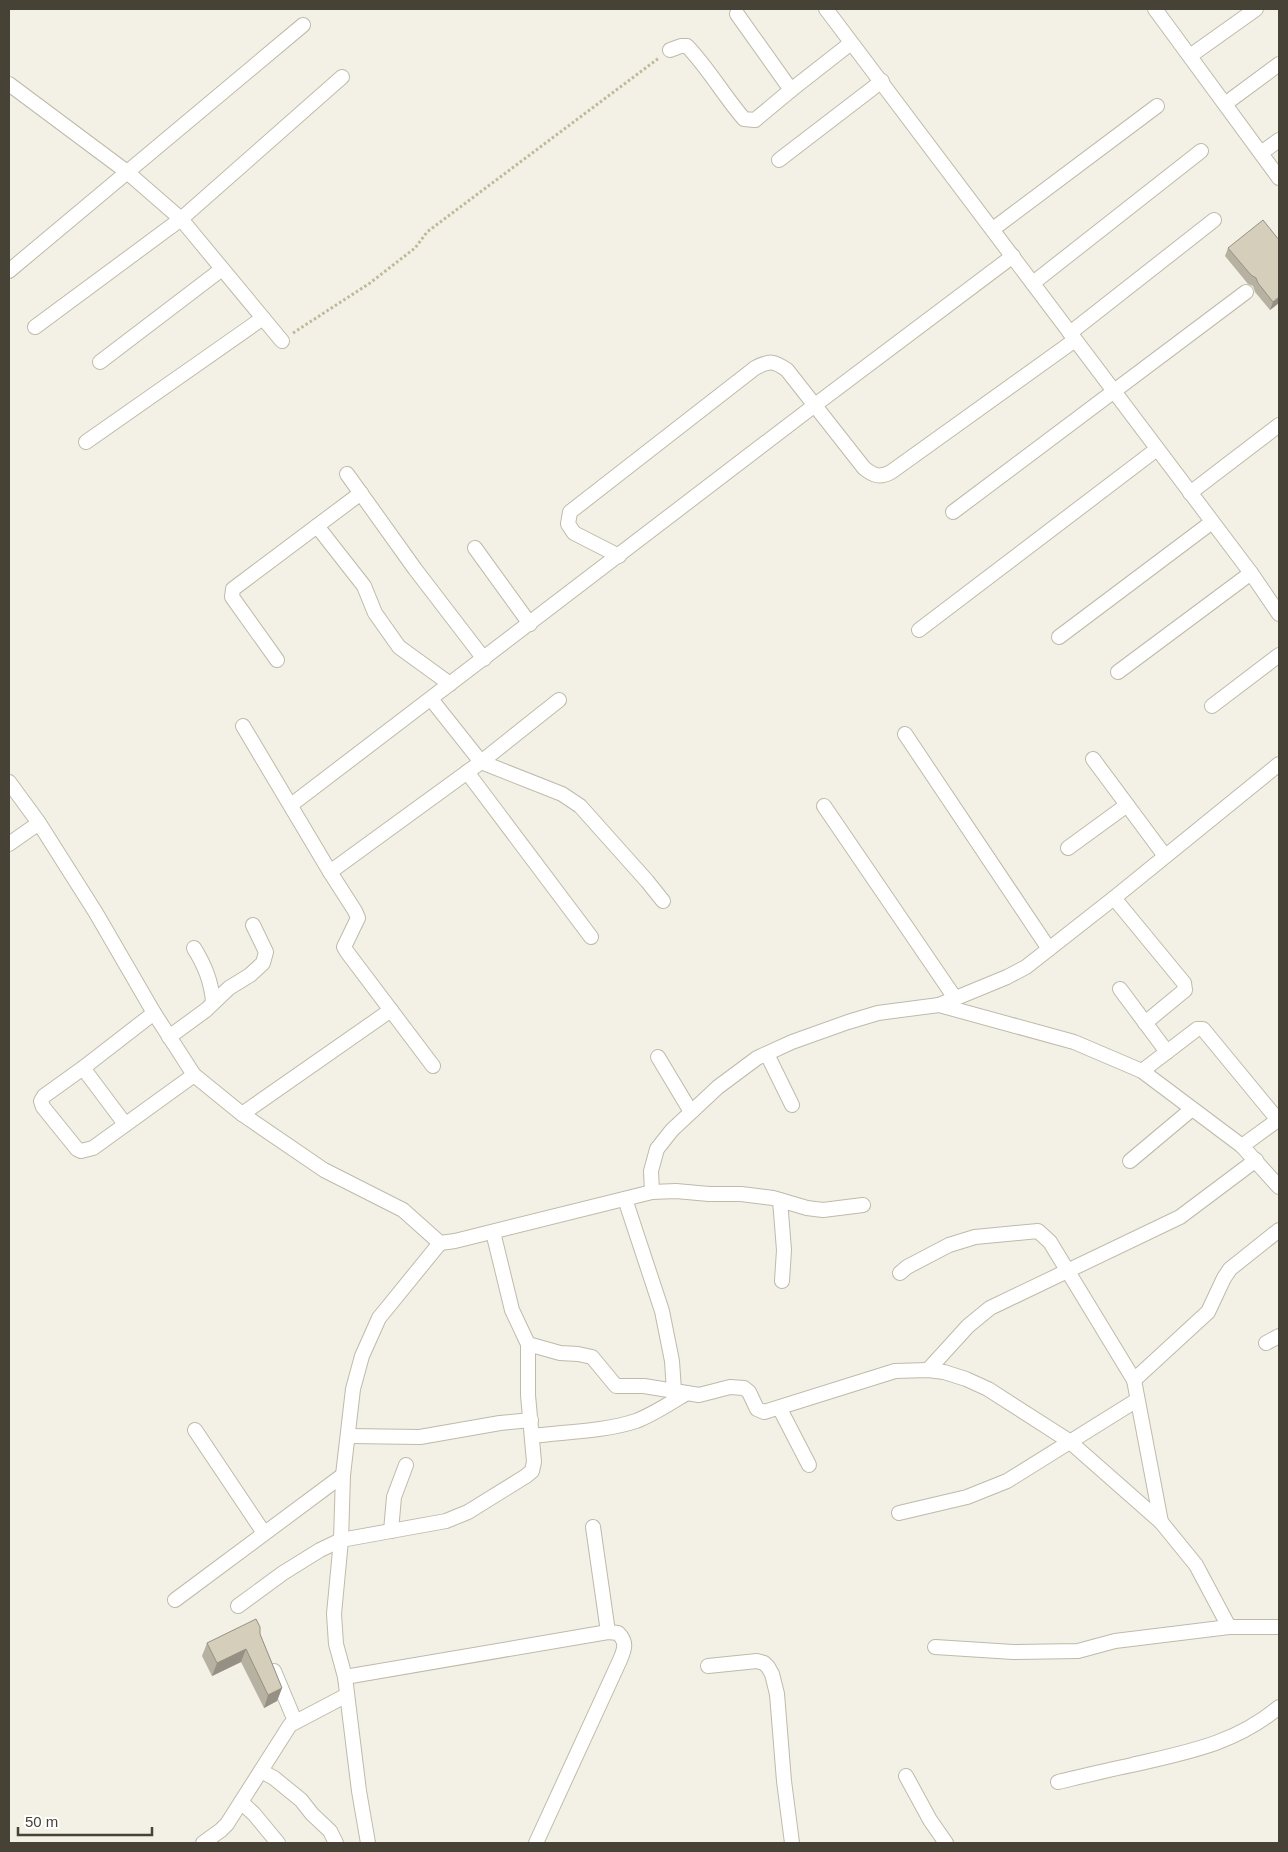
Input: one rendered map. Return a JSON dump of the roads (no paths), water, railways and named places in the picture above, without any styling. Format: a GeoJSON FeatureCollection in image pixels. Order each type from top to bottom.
{"type":"FeatureCollection","features":[{"type":"Feature","properties":{"kind":"street"},"geometry":{"type":"LineString","coordinates":[[826,9],[1251,573],[1279,614]]}},
{"type":"Feature","properties":{"kind":"street"},"geometry":{"type":"LineString","coordinates":[[1156,9],[1279,178]]}},
{"type":"Feature","properties":{"kind":"street"},"geometry":{"type":"LineString","coordinates":[[1190,56],[1256,9]]}},
{"type":"Feature","properties":{"kind":"street"},"geometry":{"type":"LineString","coordinates":[[737,14],[791,90]]}},
{"type":"Feature","properties":{"kind":"street"},"geometry":{"type":"LineString","coordinates":[[9,271],[303,25]]}},
{"type":"Feature","properties":{"kind":"street"},"geometry":{"type":"LineString","coordinates":[[670,50],[687,46],[744,119],[755,120],[851,42]]}},
{"type":"Feature","properties":{"kind":"street"},"geometry":{"type":"LineString","coordinates":[[1224,104],[1279,64]]}},
{"type":"Feature","properties":{"kind":"street"},"geometry":{"type":"LineString","coordinates":[[35,327],[182,219],[342,77]]}},
{"type":"Feature","properties":{"kind":"street"},"geometry":{"type":"LineString","coordinates":[[779,160],[882,81]]}},
{"type":"Feature","properties":{"kind":"street"},"geometry":{"type":"LineString","coordinates":[[9,84],[127,172],[182,219],[282,341]]}},
{"type":"Feature","properties":{"kind":"street"},"geometry":{"type":"LineString","coordinates":[[993,229],[1157,106]]}},
{"type":"Feature","properties":{"kind":"street"},"geometry":{"type":"LineString","coordinates":[[1261,153],[1279,140]]}},
{"type":"Feature","properties":{"kind":"street"},"geometry":{"type":"LineString","coordinates":[[1033,283],[1201,151]]}},
{"type":"Feature","properties":{"kind":"street"},"geometry":{"type":"LineString","coordinates":[[619,556],[574,533],[568,524],[570,512],[755,368],[766,363],[776,363],[787,370],[864,468],[872,475],[883,476],[891,472],[1072,336],[1214,220]]}},
{"type":"Feature","properties":{"kind":"street"},"geometry":{"type":"LineString","coordinates":[[291,805],[1013,256]]}},
{"type":"Feature","properties":{"kind":"street"},"geometry":{"type":"LineString","coordinates":[[100,362],[222,269]]}},
{"type":"Feature","properties":{"kind":"street"},"geometry":{"type":"LineString","coordinates":[[953,512],[1246,292]]}},
{"type":"Feature","properties":{"kind":"street"},"geometry":{"type":"LineString","coordinates":[[86,442],[263,318]]}},
{"type":"Feature","properties":{"kind":"street"},"geometry":{"type":"LineString","coordinates":[[1190,492],[1279,426]]}},
{"type":"Feature","properties":{"kind":"street"},"geometry":{"type":"LineString","coordinates":[[919,630],[1157,449]]}},
{"type":"Feature","properties":{"kind":"street"},"geometry":{"type":"LineString","coordinates":[[347,474],[415,569],[484,659]]}},
{"type":"Feature","properties":{"kind":"street"},"geometry":{"type":"LineString","coordinates":[[277,660],[232,597],[233,589],[360,493]]}},
{"type":"Feature","properties":{"kind":"street"},"geometry":{"type":"LineString","coordinates":[[1059,637],[1212,522]]}},
{"type":"Feature","properties":{"kind":"street"},"geometry":{"type":"LineString","coordinates":[[318,526],[364,586],[375,613],[399,647],[450,684]]}},
{"type":"Feature","properties":{"kind":"street"},"geometry":{"type":"LineString","coordinates":[[475,548],[530,624]]}},
{"type":"Feature","properties":{"kind":"street"},"geometry":{"type":"LineString","coordinates":[[1118,672],[1251,573]]}},
{"type":"Feature","properties":{"kind":"street"},"geometry":{"type":"LineString","coordinates":[[1212,706],[1279,655]]}},
{"type":"Feature","properties":{"kind":"street"},"geometry":{"type":"LineString","coordinates":[[431,698],[481,762],[562,794],[580,806],[647,880],[663,901]]}},
{"type":"Feature","properties":{"kind":"street"},"geometry":{"type":"LineString","coordinates":[[330,872],[481,762],[559,700]]}},
{"type":"Feature","properties":{"kind":"street"},"geometry":{"type":"LineString","coordinates":[[243,726],[355,911],[358,918],[344,947],[433,1066]]}},
{"type":"Feature","properties":{"kind":"street"},"geometry":{"type":"LineString","coordinates":[[905,734],[1049,949]]}},
{"type":"Feature","properties":{"kind":"street"},"geometry":{"type":"LineString","coordinates":[[1093,759],[1165,856]]}},
{"type":"Feature","properties":{"kind":"street"},"geometry":{"type":"LineString","coordinates":[[652,1192],[651,1171],[657,1149],[672,1130],[691,1112],[757,1058],[792,1042],[878,1013],[939,1005],[1007,977],[1026,967],[1279,764]]}},
{"type":"Feature","properties":{"kind":"street"},"geometry":{"type":"LineString","coordinates":[[467,772],[591,937]]}},
{"type":"Feature","properties":{"kind":"street"},"geometry":{"type":"LineString","coordinates":[[9,782],[39,823],[96,913],[154,1013],[194,1075],[242,1114],[324,1170],[403,1210],[440,1243],[493,1232],[652,1192],[676,1191],[741,1194],[772,1198],[807,1208],[823,1210],[863,1205]]}},
{"type":"Feature","properties":{"kind":"street"},"geometry":{"type":"LineString","coordinates":[[1068,848],[1127,804]]}},
{"type":"Feature","properties":{"kind":"street"},"geometry":{"type":"LineString","coordinates":[[824,806],[955,998]]}},
{"type":"Feature","properties":{"kind":"street"},"geometry":{"type":"LineString","coordinates":[[9,844],[39,823]]}},
{"type":"Feature","properties":{"kind":"street"},"geometry":{"type":"LineString","coordinates":[[1114,898],[1184,982],[1185,990],[1145,1023]]}},
{"type":"Feature","properties":{"kind":"street"},"geometry":{"type":"LineString","coordinates":[[169,1037],[206,1010],[229,988],[250,975],[263,963],[266,952],[253,925]]}},
{"type":"Feature","properties":{"kind":"street"},"geometry":{"type":"LineString","coordinates":[[194,948],[205,966],[212,985],[213,1002]]}},
{"type":"Feature","properties":{"kind":"street"},"geometry":{"type":"LineString","coordinates":[[1120,989],[1167,1052]]}},
{"type":"Feature","properties":{"kind":"street"},"geometry":{"type":"LineString","coordinates":[[939,1005],[1074,1042],[1142,1071],[1242,1146],[1279,1187]]}},
{"type":"Feature","properties":{"kind":"street"},"geometry":{"type":"LineString","coordinates":[[242,1114],[390,1010]]}},
{"type":"Feature","properties":{"kind":"street"},"geometry":{"type":"LineString","coordinates":[[154,1013],[44,1096],[41,1101],[43,1107],[77,1149],[93,1148],[194,1075]]}},
{"type":"Feature","properties":{"kind":"street"},"geometry":{"type":"LineString","coordinates":[[1142,1071],[1197,1029],[1203,1029],[1278,1120],[1242,1146]]}},
{"type":"Feature","properties":{"kind":"street"},"geometry":{"type":"LineString","coordinates":[[767,1054],[792,1106]]}},
{"type":"Feature","properties":{"kind":"street"},"geometry":{"type":"LineString","coordinates":[[658,1058],[691,1112]]}},
{"type":"Feature","properties":{"kind":"street"},"geometry":{"type":"LineString","coordinates":[[83,1068],[124,1124]]}},
{"type":"Feature","properties":{"kind":"street"},"geometry":{"type":"LineString","coordinates":[[1130,1160],[1192,1109]]}},
{"type":"Feature","properties":{"kind":"street"},"geometry":{"type":"LineString","coordinates":[[928,1370],[979,1316],[990,1308],[1180,1217],[1256,1160]]}},
{"type":"Feature","properties":{"kind":"street"},"geometry":{"type":"LineString","coordinates":[[624,1199],[662,1311],[680,1392]]}},
{"type":"Feature","properties":{"kind":"street"},"geometry":{"type":"LineString","coordinates":[[780,1200],[784,1250],[782,1281]]}},
{"type":"Feature","properties":{"kind":"street"},"geometry":{"type":"LineString","coordinates":[[1134,1380],[1208,1312],[1230,1269],[1279,1230]]}},
{"type":"Feature","properties":{"kind":"street"},"geometry":{"type":"LineString","coordinates":[[238,1606],[283,1573],[320,1550],[341,1540],[446,1521],[458,1517],[532,1471],[534,1462],[528,1394],[528,1344],[512,1310],[493,1232]]}},
{"type":"Feature","properties":{"kind":"street"},"geometry":{"type":"LineString","coordinates":[[900,1273],[906,1267],[950,1245],[976,1237],[1038,1232],[1050,1242],[1134,1380],[1161,1522]]}},
{"type":"Feature","properties":{"kind":"street"},"geometry":{"type":"LineString","coordinates":[[368,1843],[359,1791],[346,1677],[336,1644],[334,1614],[341,1540],[343,1475],[353,1389],[362,1356],[379,1318],[440,1243]]}},
{"type":"Feature","properties":{"kind":"street"},"geometry":{"type":"LineString","coordinates":[[1266,1343],[1279,1336]]}},
{"type":"Feature","properties":{"kind":"street"},"geometry":{"type":"LineString","coordinates":[[528,1344],[560,1353],[592,1357],[616,1386],[644,1386],[699,1395],[730,1387],[744,1388],[749,1392],[757,1409],[764,1412],[895,1371],[928,1370],[944,1372],[966,1379],[988,1389],[1069,1441],[1161,1522],[1196,1565],[1230,1627]]}},
{"type":"Feature","properties":{"kind":"street"},"geometry":{"type":"LineString","coordinates":[[533,1436],[610,1427],[635,1421],[656,1412],[680,1392]]}},
{"type":"Feature","properties":{"kind":"street"},"geometry":{"type":"LineString","coordinates":[[899,1513],[967,1496],[990,1489],[1007,1481],[1137,1400]]}},
{"type":"Feature","properties":{"kind":"street"},"geometry":{"type":"LineString","coordinates":[[780,1408],[809,1465]]}},
{"type":"Feature","properties":{"kind":"street"},"geometry":{"type":"LineString","coordinates":[[348,1436],[420,1437],[500,1423],[531,1420]]}},
{"type":"Feature","properties":{"kind":"street"},"geometry":{"type":"LineString","coordinates":[[195,1430],[264,1533]]}},
{"type":"Feature","properties":{"kind":"street"},"geometry":{"type":"LineString","coordinates":[[391,1530],[394,1497],[406,1465]]}},
{"type":"Feature","properties":{"kind":"street"},"geometry":{"type":"LineString","coordinates":[[175,1600],[343,1475]]}},
{"type":"Feature","properties":{"kind":"street"},"geometry":{"type":"LineString","coordinates":[[593,1527],[608,1632]]}},
{"type":"Feature","properties":{"kind":"street"},"geometry":{"type":"LineString","coordinates":[[935,1647],[1013,1652],[1078,1651],[1115,1641],[1230,1627],[1279,1627]]}},
{"type":"Feature","properties":{"kind":"street"},"geometry":{"type":"LineString","coordinates":[[346,1677],[608,1632],[618,1632],[623,1638],[625,1646],[536,1843]]}},
{"type":"Feature","properties":{"kind":"street"},"geometry":{"type":"LineString","coordinates":[[270,1660],[295,1721]]}},
{"type":"Feature","properties":{"kind":"street"},"geometry":{"type":"LineString","coordinates":[[708,1666],[757,1661],[764,1663],[772,1674],[777,1694],[784,1781],[792,1843]]}},
{"type":"Feature","properties":{"kind":"street"},"geometry":{"type":"LineString","coordinates":[[204,1843],[221,1830],[286,1731],[295,1721],[347,1695]]}},
{"type":"Feature","properties":{"kind":"street"},"geometry":{"type":"LineString","coordinates":[[1058,1782],[1191,1752],[1238,1734],[1264,1719],[1279,1707]]}},
{"type":"Feature","properties":{"kind":"street"},"geometry":{"type":"LineString","coordinates":[[260,1771],[274,1778],[301,1800],[312,1814],[330,1830],[336,1843]]}},
{"type":"Feature","properties":{"kind":"street"},"geometry":{"type":"LineString","coordinates":[[906,1776],[930,1820],[946,1843]]}},
{"type":"Feature","properties":{"kind":"street"},"geometry":{"type":"LineString","coordinates":[[241,1802],[254,1814],[278,1843]]}}]}
